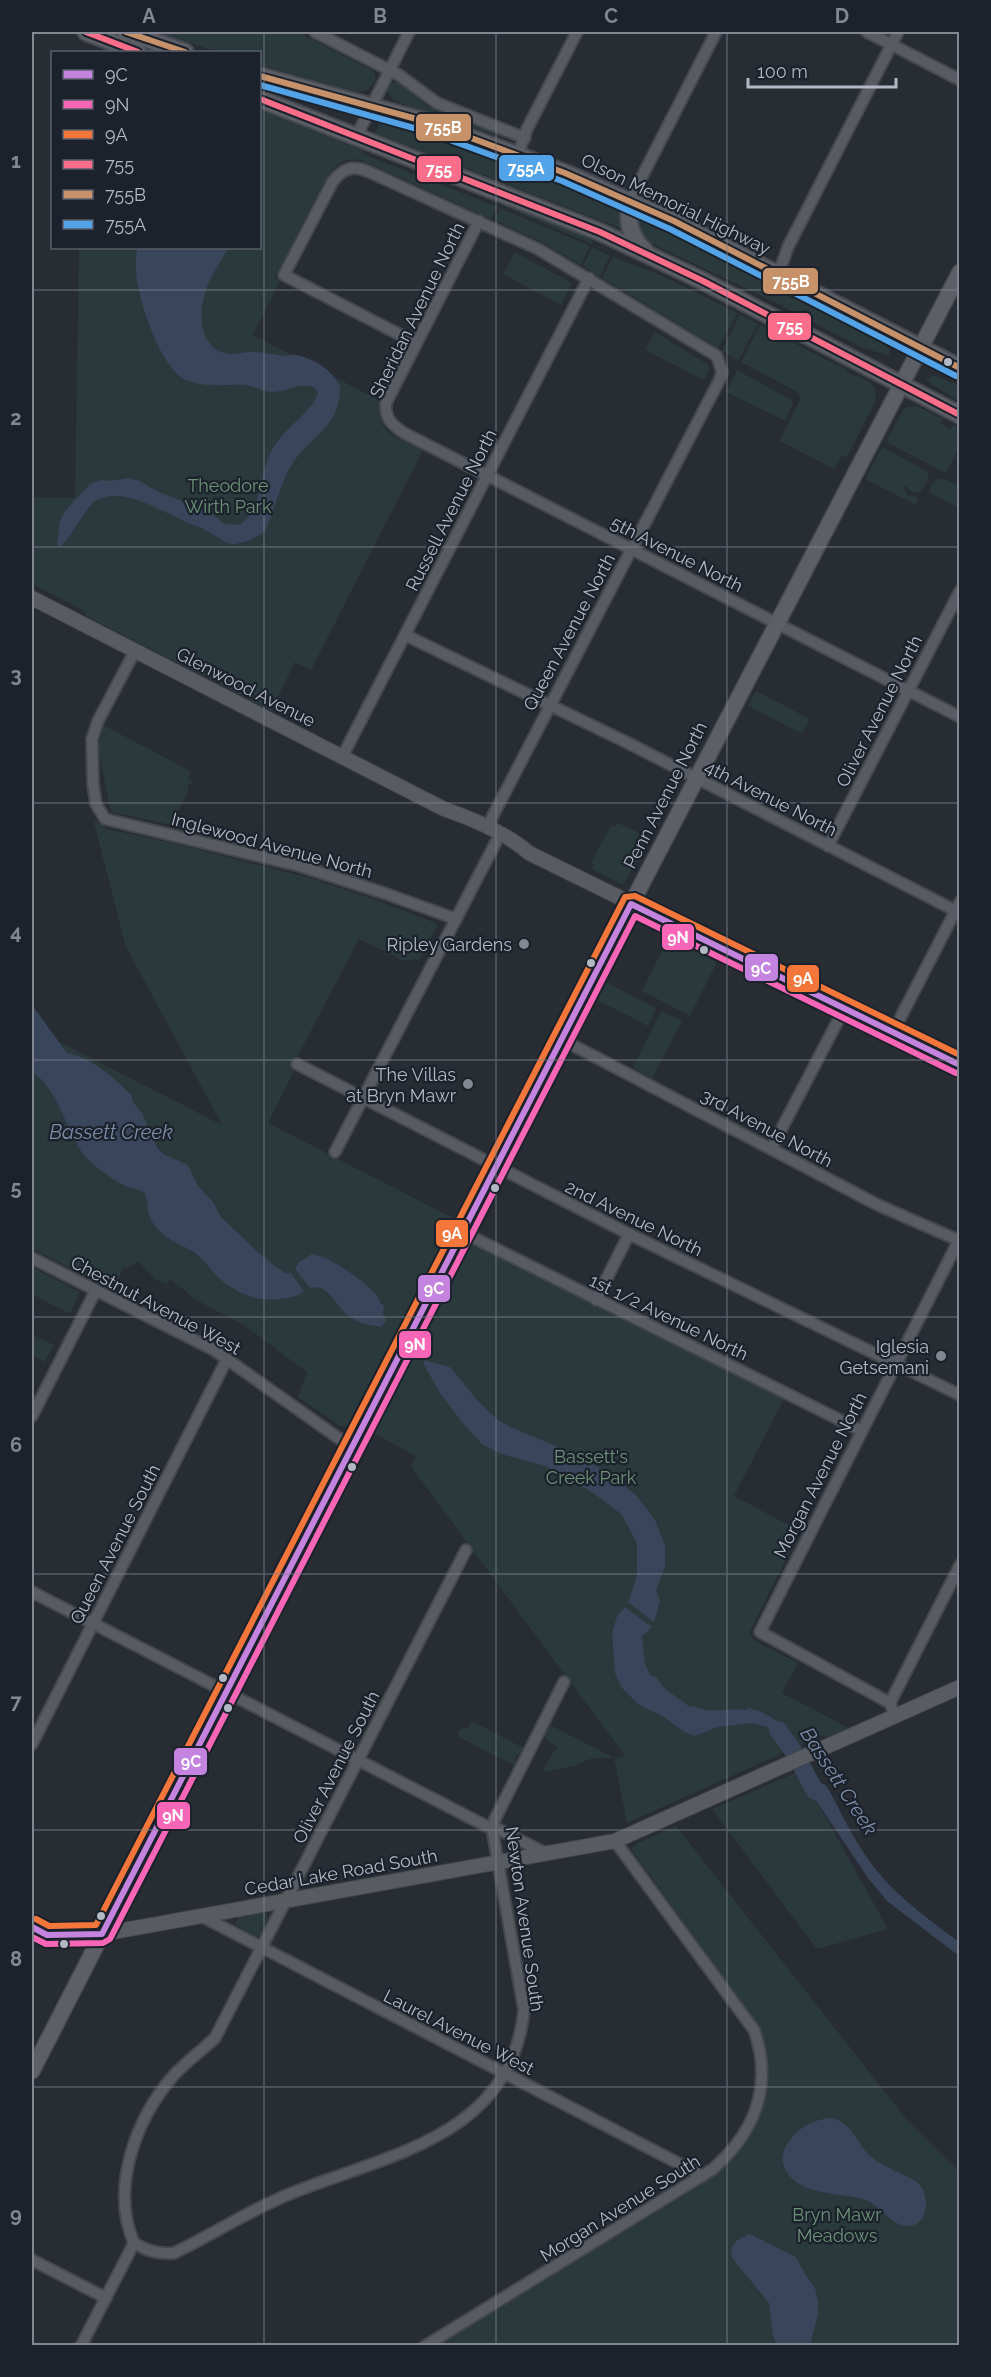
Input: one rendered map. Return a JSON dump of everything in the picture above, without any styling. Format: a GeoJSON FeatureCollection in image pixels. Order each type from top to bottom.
{"type":"FeatureCollection","features":[{"type":"Feature","properties":{"kind":"main road"},"geometry":{"type":"LineString","coordinates":[[86,32],[135,51]]}},
{"type":"Feature","properties":{"kind":"main road"},"geometry":{"type":"LineString","coordinates":[[126,32],[182,51]]}},
{"type":"Feature","properties":{"kind":"main road","name":"Olson Memorial Highway"},"geometry":{"type":"LineString","coordinates":[[261,76],[311,92],[431,123],[518,154],[630,200],[960,368]]}},
{"type":"Feature","properties":{"kind":"main road"},"geometry":{"type":"LineString","coordinates":[[261,99],[538,207],[652,256],[960,415]]}},
{"type":"Feature","properties":{"kind":"main road"},"geometry":{"type":"LineString","coordinates":[[630,200],[628,220],[630,231],[637,243],[652,256]]}},
{"type":"Feature","properties":{"kind":"main road","name":"Penn Avenue North"},"geometry":{"type":"LineString","coordinates":[[32,2072],[495,1166],[960,272]]}},
{"type":"Feature","properties":{"kind":"street"},"geometry":{"type":"LineString","coordinates":[[315,32],[389,70],[437,103],[525,138]]}},
{"type":"Feature","properties":{"kind":"street"},"geometry":{"type":"LineString","coordinates":[[356,137],[409,32]]}},
{"type":"Feature","properties":{"kind":"street"},"geometry":{"type":"LineString","coordinates":[[518,154],[527,129],[577,32]]}},
{"type":"Feature","properties":{"kind":"street"},"geometry":{"type":"LineString","coordinates":[[630,200],[716,32]]}},
{"type":"Feature","properties":{"kind":"street"},"geometry":{"type":"LineString","coordinates":[[867,32],[960,80]]}},
{"type":"Feature","properties":{"kind":"street"},"geometry":{"type":"LineString","coordinates":[[778,275],[788,247],[898,32]]}},
{"type":"Feature","properties":{"kind":"street"},"geometry":{"type":"LineString","coordinates":[[416,343],[284,275],[333,181],[340,172],[349,168],[357,168],[479,221],[538,249],[589,278]]}},
{"type":"Feature","properties":{"kind":"street","name":"Sheridan Avenue North"},"geometry":{"type":"LineString","coordinates":[[385,414],[386,403],[479,221]]}},
{"type":"Feature","properties":{"kind":"street","name":"Queen Avenue North"},"geometry":{"type":"LineString","coordinates":[[487,827],[720,379],[722,365],[717,356],[589,278]]}},
{"type":"Feature","properties":{"kind":"street","name":"Russell Avenue North"},"geometry":{"type":"LineString","coordinates":[[342,757],[589,278]]}},
{"type":"Feature","properties":{"kind":"street","name":"5th Avenue North"},"geometry":{"type":"LineString","coordinates":[[385,414],[391,424],[404,433],[960,717]]}},
{"type":"Feature","properties":{"kind":"street","name":"Oliver Avenue North"},"geometry":{"type":"LineString","coordinates":[[828,846],[960,591]]}},
{"type":"Feature","properties":{"kind":"street","name":"Glenwood Avenue"},"geometry":{"type":"LineString","coordinates":[[32,598],[444,809],[487,827],[516,842],[529,853],[960,1065]]}},
{"type":"Feature","properties":{"kind":"street","name":"4th Avenue North"},"geometry":{"type":"LineString","coordinates":[[405,634],[480,673],[550,704],[828,846],[958,909]]}},
{"type":"Feature","properties":{"kind":"street","name":"Inglewood Avenue North"},"geometry":{"type":"LineString","coordinates":[[135,651],[98,721],[92,739],[91,762],[96,804],[101,814],[111,822],[171,834],[300,866],[384,893],[456,920]]}},
{"type":"Feature","properties":{"kind":"street","name":"Glenwood Avenue"},"geometry":{"type":"LineString","coordinates":[[444,809],[472,830],[514,850],[529,853]]}},
{"type":"Feature","properties":{"kind":"street"},"geometry":{"type":"LineString","coordinates":[[335,1152],[496,842]]}},
{"type":"Feature","properties":{"kind":"street"},"geometry":{"type":"LineString","coordinates":[[892,1032],[958,909]]}},
{"type":"Feature","properties":{"kind":"street"},"geometry":{"type":"LineString","coordinates":[[771,1149],[844,1009]]}},
{"type":"Feature","properties":{"kind":"street","name":"3rd Avenue North"},"geometry":{"type":"LineString","coordinates":[[561,1039],[878,1205],[959,1240]]}},
{"type":"Feature","properties":{"kind":"street","name":"2nd Avenue North"},"geometry":{"type":"LineString","coordinates":[[297,1064],[629,1234],[895,1366],[960,1395]]}},
{"type":"Feature","properties":{"kind":"street","name":"1st 1/2 Avenue North"},"geometry":{"type":"LineString","coordinates":[[462,1232],[862,1431]]}},
{"type":"Feature","properties":{"kind":"street"},"geometry":{"type":"LineString","coordinates":[[596,1300],[629,1234]]}},
{"type":"Feature","properties":{"kind":"street","name":"Morgan Avenue North"},"geometry":{"type":"LineString","coordinates":[[893,1709],[760,1632],[959,1240]]}},
{"type":"Feature","properties":{"kind":"street","name":"Chestnut Avenue West"},"geometry":{"type":"LineString","coordinates":[[32,1258],[214,1350],[354,1441]]}},
{"type":"Feature","properties":{"kind":"street"},"geometry":{"type":"LineString","coordinates":[[32,1416],[96,1290]]}},
{"type":"Feature","properties":{"kind":"street","name":"Queen Avenue South"},"geometry":{"type":"LineString","coordinates":[[32,1744],[227,1359]]}},
{"type":"Feature","properties":{"kind":"street","name":"Oliver Avenue South"},"geometry":{"type":"LineString","coordinates":[[134,2243],[125,2218],[124,2196],[132,2150],[141,2128],[174,2075],[215,2038],[466,1550]]}},
{"type":"Feature","properties":{"kind":"street"},"geometry":{"type":"LineString","coordinates":[[893,1709],[960,1565]]}},
{"type":"Feature","properties":{"kind":"street"},"geometry":{"type":"LineString","coordinates":[[32,1592],[358,1761],[545,1853]]}},
{"type":"Feature","properties":{"kind":"street","name":"Newton Avenue South"},"geometry":{"type":"LineString","coordinates":[[134,2243],[147,2251],[162,2254],[174,2253],[281,2198],[422,2145],[476,2109],[493,2090],[505,2074],[522,2031],[524,2010],[492,1828],[564,1682]]}},
{"type":"Feature","properties":{"kind":"street","name":"Cedar Lake Road South"},"geometry":{"type":"LineString","coordinates":[[32,1936],[102,1934],[615,1841],[792,1763],[834,1743],[893,1709],[960,1687]]}},
{"type":"Feature","properties":{"kind":"street","name":"Morgan Avenue South"},"geometry":{"type":"LineString","coordinates":[[425,2346],[703,2176],[724,2160],[738,2142],[755,2112],[761,2085],[762,2066],[760,2047],[754,2030],[615,1841]]}},
{"type":"Feature","properties":{"kind":"street","name":"Laurel Avenue West"},"geometry":{"type":"LineString","coordinates":[[201,1916],[703,2176]]}},
{"type":"Feature","properties":{"kind":"street"},"geometry":{"type":"LineString","coordinates":[[32,1927],[47,1935]]}},
{"type":"Feature","properties":{"kind":"street"},"geometry":{"type":"LineString","coordinates":[[81,2346],[134,2243]]}},
{"type":"Feature","properties":{"kind":"street"},"geometry":{"type":"LineString","coordinates":[[32,2260],[106,2298]]}},
{"type":"Feature","properties":{"kind":"green space"},"geometry":{"type":"Polygon","coordinates":[[[156,32],[298,32],[373,71],[376,78],[368,90],[358,92],[261,65],[261,51],[215,51],[156,32]]]}},
{"type":"Feature","properties":{"kind":"green space"},"geometry":{"type":"Polygon","coordinates":[[[397,82],[429,107],[510,137],[504,138],[394,101],[386,89],[390,83],[397,82]]]}},
{"type":"Feature","properties":{"kind":"green space","name":"Theodore Wirth Park"},"geometry":{"type":"Polygon","coordinates":[[[261,109],[364,151],[363,154],[498,207],[491,219],[361,160],[345,161],[334,168],[327,177],[275,277],[280,281],[253,335],[381,401],[380,412],[384,427],[397,438],[423,450],[311,670],[295,662],[271,711],[86,616],[86,612],[32,584],[32,497],[75,498],[79,249],[261,249],[261,109]]]}},
{"type":"Feature","properties":{"kind":"green space"},"geometry":{"type":"Polygon","coordinates":[[[381,120],[514,164],[618,206],[622,208],[623,229],[375,133],[381,120]]]}},
{"type":"Feature","properties":{"kind":"green space"},"geometry":{"type":"Polygon","coordinates":[[[503,203],[574,231],[593,241],[592,244],[501,205],[503,203]]]}},
{"type":"Feature","properties":{"kind":"green space"},"geometry":{"type":"Polygon","coordinates":[[[500,208],[590,246],[581,265],[541,242],[494,220],[500,208]]]}},
{"type":"Feature","properties":{"kind":"green space"},"geometry":{"type":"Polygon","coordinates":[[[635,215],[864,331],[890,349],[889,356],[861,347],[768,299],[644,240],[639,236],[635,215]]]}},
{"type":"Feature","properties":{"kind":"green space"},"geometry":{"type":"Polygon","coordinates":[[[593,247],[610,256],[600,277],[583,266],[593,247]]]}},
{"type":"Feature","properties":{"kind":"green space"},"geometry":{"type":"Polygon","coordinates":[[[515,252],[572,283],[561,305],[503,274],[515,252]]]}},
{"type":"Feature","properties":{"kind":"green space"},"geometry":{"type":"Polygon","coordinates":[[[613,257],[663,276],[738,313],[718,348],[602,278],[613,257]]]}},
{"type":"Feature","properties":{"kind":"green space"},"geometry":{"type":"Polygon","coordinates":[[[740,314],[758,324],[738,361],[722,351],[740,314]]]}},
{"type":"Feature","properties":{"kind":"green space"},"geometry":{"type":"Polygon","coordinates":[[[760,325],[783,336],[782,339],[847,370],[846,372],[855,377],[856,375],[870,382],[875,388],[876,400],[847,457],[842,456],[834,469],[780,441],[801,397],[797,392],[741,362],[760,325]]]}},
{"type":"Feature","properties":{"kind":"green space"},"geometry":{"type":"Polygon","coordinates":[[[655,332],[707,364],[710,368],[704,380],[645,350],[655,332]]]}},
{"type":"Feature","properties":{"kind":"green space"},"geometry":{"type":"Polygon","coordinates":[[[737,370],[792,400],[793,404],[785,421],[726,392],[737,370]]]}},
{"type":"Feature","properties":{"kind":"green space"},"geometry":{"type":"Polygon","coordinates":[[[932,375],[959,385],[959,402],[927,381],[932,375]]]}},
{"type":"Feature","properties":{"kind":"green space"},"geometry":{"type":"Polygon","coordinates":[[[908,407],[919,407],[943,419],[941,424],[950,429],[953,425],[959,428],[959,447],[946,473],[886,442],[903,410],[908,407]]]}},
{"type":"Feature","properties":{"kind":"green space"},"geometry":{"type":"Polygon","coordinates":[[[882,447],[927,471],[929,479],[920,492],[913,493],[906,486],[904,487],[907,495],[918,497],[916,505],[865,479],[882,447]]]}},
{"type":"Feature","properties":{"kind":"green space"},"geometry":{"type":"Polygon","coordinates":[[[938,479],[944,479],[959,486],[959,508],[928,492],[938,479]]]}},
{"type":"Feature","properties":{"kind":"green space"},"geometry":{"type":"Polygon","coordinates":[[[756,691],[810,719],[802,734],[748,706],[756,691]]]}},
{"type":"Feature","properties":{"kind":"green space"},"geometry":{"type":"Polygon","coordinates":[[[103,725],[191,771],[188,778],[193,781],[192,784],[189,783],[187,786],[189,790],[171,825],[111,812],[98,749],[103,725]]]}},
{"type":"Feature","properties":{"kind":"green space"},"geometry":{"type":"Polygon","coordinates":[[[93,819],[107,829],[173,843],[310,878],[439,921],[378,901],[436,923],[437,926],[419,961],[414,959],[404,961],[359,939],[291,1069],[294,1071],[268,1123],[457,1220],[347,1426],[340,1426],[298,1397],[307,1372],[242,1324],[196,1300],[170,1279],[167,1284],[156,1280],[138,1261],[128,1268],[124,1267],[113,1290],[32,1249],[32,1014],[52,1038],[222,1125],[126,947],[93,819]]]}},
{"type":"Feature","properties":{"kind":"green space"},"geometry":{"type":"Polygon","coordinates":[[[618,823],[650,838],[623,885],[592,869],[594,864],[591,863],[611,825],[615,826],[618,823]]]}},
{"type":"Feature","properties":{"kind":"green space"},"geometry":{"type":"Polygon","coordinates":[[[668,939],[717,962],[690,1016],[642,991],[668,939]]]}},
{"type":"Feature","properties":{"kind":"green space"},"geometry":{"type":"Polygon","coordinates":[[[604,981],[656,1008],[648,1026],[595,999],[604,981]]]}},
{"type":"Feature","properties":{"kind":"green space"},"geometry":{"type":"Polygon","coordinates":[[[661,1011],[682,1021],[652,1078],[633,1068],[661,1011]]]}},
{"type":"Feature","properties":{"kind":"green space","name":"Bassett's Creek Park"},"geometry":{"type":"Polygon","coordinates":[[[471,1243],[784,1399],[734,1496],[800,1531],[750,1635],[754,1640],[798,1663],[782,1693],[849,1728],[827,1738],[823,1735],[627,1823],[614,1758],[590,1759],[574,1766],[542,1772],[554,1751],[558,1749],[544,1737],[550,1725],[615,1758],[625,1756],[411,1467],[416,1456],[373,1433],[460,1263],[457,1261],[466,1245],[471,1243]]]}},
{"type":"Feature","properties":{"kind":"green space"},"geometry":{"type":"Polygon","coordinates":[[[32,1267],[80,1292],[70,1314],[32,1294],[32,1267]]]}},
{"type":"Feature","properties":{"kind":"green space"},"geometry":{"type":"Polygon","coordinates":[[[32,1334],[54,1345],[45,1362],[32,1355],[32,1334]]]}},
{"type":"Feature","properties":{"kind":"green space"},"geometry":{"type":"Polygon","coordinates":[[[472,1721],[524,1748],[515,1758],[515,1766],[459,1737],[460,1729],[469,1727],[472,1721]]]}},
{"type":"Feature","properties":{"kind":"green space"},"geometry":{"type":"Polygon","coordinates":[[[800,1771],[888,1929],[817,1949],[712,1809],[800,1771]]]}},
{"type":"Feature","properties":{"kind":"green space","name":"Bryn Mawr Meadows"},"geometry":{"type":"Polygon","coordinates":[[[676,1826],[907,2120],[959,2172],[959,2345],[438,2346],[701,2185],[736,2153],[760,2115],[769,2072],[766,2049],[758,2025],[631,1849],[638,1843],[676,1826]]]}},
{"type":"Feature","properties":{"kind":"green space"},"geometry":{"type":"Polygon","coordinates":[[[263,1912],[267,1914],[268,1921],[259,1936],[254,1936],[235,1924],[239,1917],[263,1912]]]}},
{"type":"Feature","properties":{"kind":"water"},"geometry":{"type":"Polygon","coordinates":[[[137,249],[227,249],[208,284],[202,305],[204,332],[212,346],[228,354],[255,352],[303,357],[327,370],[340,386],[336,412],[291,466],[265,531],[249,540],[235,544],[228,543],[210,532],[148,504],[116,496],[95,501],[64,543],[59,548],[57,544],[60,521],[65,511],[90,484],[101,480],[129,478],[140,481],[157,491],[209,512],[225,524],[240,525],[252,511],[256,502],[266,465],[274,447],[308,409],[318,393],[315,388],[309,386],[272,392],[245,385],[201,384],[186,380],[167,362],[159,347],[145,314],[137,282],[137,249]]]}},
{"type":"Feature","properties":{"kind":"water","name":"Bassett Creek"},"geometry":{"type":"Polygon","coordinates":[[[32,1005],[67,1053],[85,1059],[102,1070],[132,1096],[158,1149],[163,1154],[188,1165],[198,1186],[213,1202],[221,1217],[276,1267],[286,1273],[291,1273],[304,1291],[293,1297],[270,1300],[237,1291],[216,1275],[194,1252],[169,1239],[160,1231],[151,1219],[145,1193],[117,1181],[86,1158],[55,1098],[41,1079],[32,1072],[32,1005]]]}},
{"type":"Feature","properties":{"kind":"water"},"geometry":{"type":"Polygon","coordinates":[[[312,1254],[327,1259],[346,1270],[376,1294],[384,1306],[383,1313],[386,1321],[381,1327],[354,1320],[345,1313],[328,1292],[317,1287],[310,1288],[295,1269],[299,1262],[312,1254]]]}},
{"type":"Feature","properties":{"kind":"water"},"geometry":{"type":"Polygon","coordinates":[[[425,1360],[450,1367],[479,1402],[497,1419],[608,1472],[637,1496],[655,1520],[665,1545],[665,1567],[656,1590],[660,1601],[654,1622],[628,1602],[637,1575],[637,1543],[621,1514],[592,1492],[545,1466],[501,1454],[482,1444],[440,1393],[423,1363],[425,1360]]]}},
{"type":"Feature","properties":{"kind":"water"},"geometry":{"type":"Polygon","coordinates":[[[625,1607],[652,1627],[642,1636],[645,1664],[650,1675],[656,1677],[664,1688],[690,1707],[695,1706],[706,1710],[745,1710],[749,1708],[765,1714],[790,1732],[800,1746],[787,1752],[768,1727],[751,1723],[717,1727],[695,1736],[684,1732],[664,1717],[639,1705],[622,1688],[615,1673],[612,1634],[617,1616],[625,1607]]]}},
{"type":"Feature","properties":{"kind":"water"},"geometry":{"type":"Polygon","coordinates":[[[811,1766],[819,1782],[826,1785],[871,1864],[906,1900],[959,1942],[959,1956],[887,1901],[868,1878],[797,1772],[811,1766]]]}},
{"type":"Feature","properties":{"kind":"water"},"geometry":{"type":"Polygon","coordinates":[[[832,2118],[848,2127],[872,2157],[917,2182],[924,2193],[926,2207],[917,2224],[904,2226],[868,2201],[821,2192],[799,2184],[790,2176],[784,2166],[783,2158],[791,2138],[806,2125],[832,2118]]]}},
{"type":"Feature","properties":{"kind":"water"},"geometry":{"type":"Polygon","coordinates":[[[749,2234],[796,2257],[815,2288],[818,2314],[810,2345],[777,2345],[773,2336],[769,2303],[732,2258],[731,2248],[736,2241],[749,2234]]]}},
{"type":"Feature","properties":{"kind":"waterway","name":"Bassett Creek"},"geometry":{"type":"LineString","coordinates":[[778,1730],[794,1752],[815,1791]]}},
{"type":"Feature","properties":{"kind":"transit line","name":"755"},"geometry":{"type":"LineString","coordinates":[[86,32],[135,51]]}},
{"type":"Feature","properties":{"kind":"transit line","name":"755B"},"geometry":{"type":"LineString","coordinates":[[126,32],[182,51]]}},
{"type":"Feature","properties":{"kind":"transit line","name":"755B"},"geometry":{"type":"LineString","coordinates":[[261,76],[431,123],[565,173],[674,221],[960,368]]}},
{"type":"Feature","properties":{"kind":"transit line","name":"755A"},"geometry":{"type":"LineString","coordinates":[[261,85],[428,132],[562,181],[670,229],[956,376]]}},
{"type":"Feature","properties":{"kind":"transit line","name":"755"},"geometry":{"type":"LineString","coordinates":[[261,99],[600,232],[703,281],[960,415]]}},
{"type":"Feature","properties":{"kind":"transit line","name":"9A"},"geometry":{"type":"LineString","coordinates":[[36,1919],[49,1926],[96,1925],[625,897],[635,896],[960,1055]]}},
{"type":"Feature","properties":{"kind":"transit line","name":"9C"},"geometry":{"type":"LineString","coordinates":[[32,1927],[47,1935],[102,1934],[631,904],[960,1065]]}},
{"type":"Feature","properties":{"kind":"transit line","name":"9N"},"geometry":{"type":"LineString","coordinates":[[32,1937],[46,1944],[103,1943],[110,1939],[635,916],[956,1073]]}},
{"type":"Feature","properties":{"kind":"place","name":"Ripley Gardens"},"geometry":{"type":"Point","coordinates":[524,944]}},
{"type":"Feature","properties":{"kind":"place","name":"The Villas at Bryn Mawr"},"geometry":{"type":"Point","coordinates":[468,1084]}},
{"type":"Feature","properties":{"kind":"place","name":"Iglesia Getsemani"},"geometry":{"type":"Point","coordinates":[941,1356]}}]}
